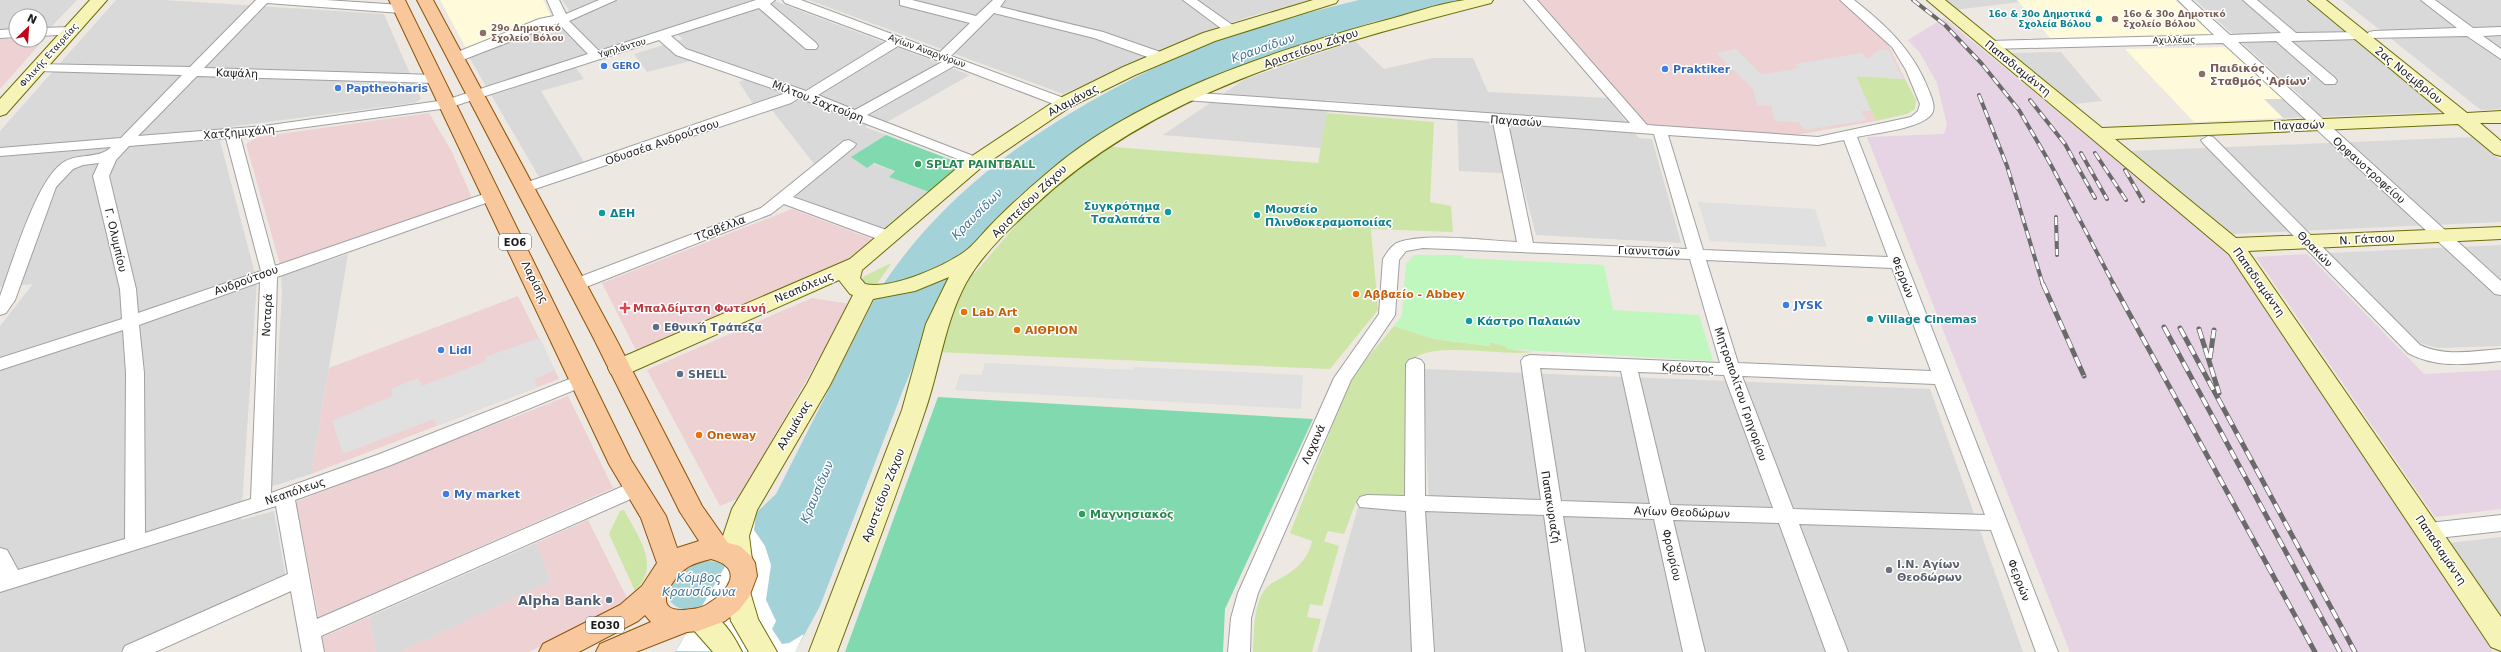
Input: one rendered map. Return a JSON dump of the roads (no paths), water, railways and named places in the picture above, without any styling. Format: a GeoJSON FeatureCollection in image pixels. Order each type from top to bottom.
{"type":"FeatureCollection","features":[{"type":"Feature","properties":{"kind":"main road","name":"ΕΟ6"},"geometry":{"type":"LineString","coordinates":[[425,0],[620,368],[693,512],[731,552],[744,575],[739,593]]}},
{"type":"Feature","properties":{"kind":"main road","name":"Λαρίσης"},"geometry":{"type":"LineString","coordinates":[[399,4],[635,489],[653,516],[670,564]]}},
{"type":"Feature","properties":{"kind":"main road"},"geometry":{"type":"LineString","coordinates":[[731,552],[704,549],[690,553],[670,564],[656,580],[652,592],[654,604],[660,613],[671,619],[693,620],[723,609],[739,593]]}},
{"type":"Feature","properties":{"kind":"main road","name":"ΕΟ30"},"geometry":{"type":"LineString","coordinates":[[553,652],[629,613],[652,592]]}},
{"type":"Feature","properties":{"kind":"main road","name":"ΕΟ30"},"geometry":{"type":"LineString","coordinates":[[610,652],[638,638],[693,620]]}},
{"type":"Feature","properties":{"kind":"street","name":"Φιλικής Εταιρείας"},"geometry":{"type":"LineString","coordinates":[[0,110],[99,0]]}},
{"type":"Feature","properties":{"kind":"street","name":"Γ. Ολυμπίου"},"geometry":{"type":"LineString","coordinates":[[135,544],[135,373],[128,289],[102,176],[109,158],[263,0]]}},
{"type":"Feature","properties":{"kind":"street"},"geometry":{"type":"LineString","coordinates":[[270,0],[399,4]]}},
{"type":"Feature","properties":{"kind":"street"},"geometry":{"type":"LineString","coordinates":[[553,0],[565,25],[597,56]]}},
{"type":"Feature","properties":{"kind":"street"},"geometry":{"type":"LineString","coordinates":[[455,58],[544,22],[562,18],[610,0]]}},
{"type":"Feature","properties":{"kind":"street","name":"Αγίων Αναργύρων"},"geometry":{"type":"LineString","coordinates":[[789,0],[1064,103]]}},
{"type":"Feature","properties":{"kind":"street"},"geometry":{"type":"LineString","coordinates":[[1177,0],[1191,2],[1231,29]]}},
{"type":"Feature","properties":{"kind":"street","name":"Αλαμάνας"},"geometry":{"type":"LineString","coordinates":[[852,267],[889,238],[976,162],[1064,103],[1161,57],[1231,29],[1330,0]]}},
{"type":"Feature","properties":{"kind":"street","name":"Αριστείδου Ζάχου"},"geometry":{"type":"LineString","coordinates":[[823,652],[921,390],[934,332],[965,261],[1033,195],[1074,159],[1114,133],[1184,96],[1231,76],[1358,32],[1485,0]]}},
{"type":"Feature","properties":{"kind":"street","name":"Μητροπολίτου Γρηγορίου"},"geometry":{"type":"LineString","coordinates":[[1530,0],[1652,131],[1695,253],[1731,370],[1837,652]]}},
{"type":"Feature","properties":{"kind":"street"},"geometry":{"type":"LineString","coordinates":[[1846,0],[1891,37],[1904,52],[1927,106],[1924,114],[1912,122],[1849,135]]}},
{"type":"Feature","properties":{"kind":"street","name":"Παπαδιαμάντη"},"geometry":{"type":"LineString","coordinates":[[1935,0],[2233,245],[2429,531],[2501,639]]}},
{"type":"Feature","properties":{"kind":"street","name":"Ορφανοτροφείου"},"geometry":{"type":"LineString","coordinates":[[2184,0],[2324,130],[2501,290]]}},
{"type":"Feature","properties":{"kind":"street"},"geometry":{"type":"LineString","coordinates":[[2249,0],[2292,36]]}},
{"type":"Feature","properties":{"kind":"street","name":"2ας Νοεμβρίου"},"geometry":{"type":"LineString","coordinates":[[2316,0],[2366,35],[2487,125],[2501,150]]}},
{"type":"Feature","properties":{"kind":"street","name":"2ας Νοεμβρίου"},"geometry":{"type":"LineString","coordinates":[[2331,0],[2366,35]]}},
{"type":"Feature","properties":{"kind":"street"},"geometry":{"type":"LineString","coordinates":[[2427,0],[2501,55]]}},
{"type":"Feature","properties":{"kind":"street"},"geometry":{"type":"LineString","coordinates":[[765,1],[811,46]]}},
{"type":"Feature","properties":{"kind":"street","name":"Υψηλάντου"},"geometry":{"type":"LineString","coordinates":[[475,95],[663,36],[765,1]]}},
{"type":"Feature","properties":{"kind":"street"},"geometry":{"type":"LineString","coordinates":[[905,2],[979,22]]}},
{"type":"Feature","properties":{"kind":"street"},"geometry":{"type":"LineString","coordinates":[[856,115],[948,59],[979,22],[996,5],[1098,35],[1161,57]]}},
{"type":"Feature","properties":{"kind":"street"},"geometry":{"type":"LineString","coordinates":[[48,32],[71,31]]}},
{"type":"Feature","properties":{"kind":"street","name":"Αχιλλέως"},"geometry":{"type":"LineString","coordinates":[[1989,45],[2501,31]]}},
{"type":"Feature","properties":{"kind":"street","name":"Μίλτου Σαχτούρη"},"geometry":{"type":"LineString","coordinates":[[663,36],[681,52],[802,94],[976,162]]}},
{"type":"Feature","properties":{"kind":"street"},"geometry":{"type":"LineString","coordinates":[[2278,37],[2330,81]]}},
{"type":"Feature","properties":{"kind":"street"},"geometry":{"type":"LineString","coordinates":[[802,94],[898,40]]}},
{"type":"Feature","properties":{"kind":"street","name":"Καψάλη"},"geometry":{"type":"LineString","coordinates":[[38,67],[435,79]]}},
{"type":"Feature","properties":{"kind":"street","name":"Οδυσσέα Ανδρούτσου"},"geometry":{"type":"LineString","coordinates":[[524,188],[802,94]]}},
{"type":"Feature","properties":{"kind":"street","name":"Χατζημιχάλη"},"geometry":{"type":"LineString","coordinates":[[6,152],[127,140],[232,133],[448,104],[475,95]]}},
{"type":"Feature","properties":{"kind":"street","name":"Παγασών"},"geometry":{"type":"LineString","coordinates":[[1184,96],[1818,142],[1849,135]]}},
{"type":"Feature","properties":{"kind":"street"},"geometry":{"type":"LineString","coordinates":[[1500,120],[1526,246]]}},
{"type":"Feature","properties":{"kind":"street","name":"Παγασών"},"geometry":{"type":"LineString","coordinates":[[2104,139],[2487,125]]}},
{"type":"Feature","properties":{"kind":"street","name":"Παγασών"},"geometry":{"type":"LineString","coordinates":[[2104,139],[2208,140],[2324,130]]}},
{"type":"Feature","properties":{"kind":"street","name":"Νοταρά"},"geometry":{"type":"LineString","coordinates":[[232,133],[269,272],[261,503]]}},
{"type":"Feature","properties":{"kind":"street","name":"Φερρών"},"geometry":{"type":"LineString","coordinates":[[1849,135],[2047,652]]}},
{"type":"Feature","properties":{"kind":"street","name":"Θρακών"},"geometry":{"type":"LineString","coordinates":[[2208,140],[2409,346],[2424,355],[2440,358],[2501,355]]}},
{"type":"Feature","properties":{"kind":"street","name":"Τζαβέλλα"},"geometry":{"type":"LineString","coordinates":[[575,285],[766,211],[849,144]]}},
{"type":"Feature","properties":{"kind":"street"},"geometry":{"type":"LineString","coordinates":[[0,167],[6,152]]}},
{"type":"Feature","properties":{"kind":"street"},"geometry":{"type":"LineString","coordinates":[[0,309],[7,300],[5,291],[49,187],[69,164],[79,160],[109,158]]}},
{"type":"Feature","properties":{"kind":"street","name":"Ανδρούτσου"},"geometry":{"type":"LineString","coordinates":[[0,364],[130,322],[269,272],[492,196]]}},
{"type":"Feature","properties":{"kind":"street"},"geometry":{"type":"LineString","coordinates":[[784,198],[889,238]]}},
{"type":"Feature","properties":{"kind":"street","name":"Ν. Γάτσου"},"geometry":{"type":"LineString","coordinates":[[2233,245],[2501,233]]}},
{"type":"Feature","properties":{"kind":"street","name":"Γιαννιτσών"},"geometry":{"type":"LineString","coordinates":[[1401,247],[1418,243],[1526,246],[1898,263]]}},
{"type":"Feature","properties":{"kind":"street","name":"Λαχανά"},"geometry":{"type":"LineString","coordinates":[[1239,652],[1241,618],[1245,601],[1336,393],[1352,363],[1387,315],[1391,260],[1395,251],[1401,247]]}},
{"type":"Feature","properties":{"kind":"street"},"geometry":{"type":"LineString","coordinates":[[871,293],[895,290],[965,261]]}},
{"type":"Feature","properties":{"kind":"street","name":"Νεαπόλεως"},"geometry":{"type":"LineString","coordinates":[[852,267],[850,282],[855,288],[871,293]]}},
{"type":"Feature","properties":{"kind":"street","name":"Νεαπόλεως"},"geometry":{"type":"LineString","coordinates":[[620,368],[852,267]]}},
{"type":"Feature","properties":{"kind":"street","name":"Αλαμάνας"},"geometry":{"type":"LineString","coordinates":[[731,552],[739,524],[750,498],[871,293]]}},
{"type":"Feature","properties":{"kind":"street","name":"Κρέοντος"},"geometry":{"type":"LineString","coordinates":[[1530,361],[1942,378]]}},
{"type":"Feature","properties":{"kind":"street","name":"Παπακυριαζή"},"geometry":{"type":"LineString","coordinates":[[1530,361],[1551,508],[1574,652]]}},
{"type":"Feature","properties":{"kind":"street"},"geometry":{"type":"LineString","coordinates":[[1415,364],[1415,504],[1423,652]]}},
{"type":"Feature","properties":{"kind":"street","name":"Φρουρίου"},"geometry":{"type":"LineString","coordinates":[[1628,365],[1694,652]]}},
{"type":"Feature","properties":{"kind":"street","name":"Νεαπόλεως"},"geometry":{"type":"LineString","coordinates":[[6,582],[135,544],[284,495],[383,460],[583,380]]}},
{"type":"Feature","properties":{"kind":"street"},"geometry":{"type":"LineString","coordinates":[[309,632],[635,489]]}},
{"type":"Feature","properties":{"kind":"street"},"geometry":{"type":"LineString","coordinates":[[284,495],[313,652]]}},
{"type":"Feature","properties":{"kind":"street","name":"Αγίων Θεοδώρων"},"geometry":{"type":"LineString","coordinates":[[1367,502],[1997,523]]}},
{"type":"Feature","properties":{"kind":"street"},"geometry":{"type":"LineString","coordinates":[[2429,531],[2501,523]]}},
{"type":"Feature","properties":{"kind":"street"},"geometry":{"type":"LineString","coordinates":[[0,556],[6,582]]}},
{"type":"Feature","properties":{"kind":"street"},"geometry":{"type":"LineString","coordinates":[[133,652],[300,578]]}},
{"type":"Feature","properties":{"kind":"street"},"geometry":{"type":"LineString","coordinates":[[739,593],[745,621],[763,652]]}},
{"type":"Feature","properties":{"kind":"street"},"geometry":{"type":"LineString","coordinates":[[693,620],[718,636],[728,652]]}},
{"type":"Feature","properties":{"kind":"water"},"geometry":{"type":"Polygon","coordinates":[[[1359,0],[1464,0],[1373,22],[1280,53],[1082,147],[1020,195],[964,252],[943,294],[903,390],[820,606],[795,652],[675,652],[700,609],[683,609],[671,602],[667,592],[674,579],[683,568],[693,563],[710,561],[720,563],[725,566],[756,513],[776,494],[877,294],[900,261],[925,230],[953,202],[1013,151],[1046,128],[1080,107],[1151,69],[1213,42],[1249,30],[1359,0]]]}},
{"type":"Feature","properties":{"kind":"railway"},"geometry":{"type":"LineString","coordinates":[[1913,0],[1945,25],[1982,64],[2019,110],[2051,165],[2114,285]]}},
{"type":"Feature","properties":{"kind":"railway"},"geometry":{"type":"LineString","coordinates":[[1979,95],[2007,166],[2043,285]]}},
{"type":"Feature","properties":{"kind":"railway"},"geometry":{"type":"LineString","coordinates":[[2030,100],[2065,144],[2095,198]]}},
{"type":"Feature","properties":{"kind":"railway"},"geometry":{"type":"LineString","coordinates":[[2081,153],[2107,199]]}},
{"type":"Feature","properties":{"kind":"railway"},"geometry":{"type":"LineString","coordinates":[[2095,153],[2126,200]]}},
{"type":"Feature","properties":{"kind":"railway"},"geometry":{"type":"LineString","coordinates":[[2125,170],[2143,201]]}},
{"type":"Feature","properties":{"kind":"railway"},"geometry":{"type":"LineString","coordinates":[[2056,217],[2057,255]]}},
{"type":"Feature","properties":{"kind":"railway"},"geometry":{"type":"LineString","coordinates":[[2043,284],[2084,376]]}},
{"type":"Feature","properties":{"kind":"railway"},"geometry":{"type":"LineString","coordinates":[[2113,284],[2315,652]]}},
{"type":"Feature","properties":{"kind":"railway"},"geometry":{"type":"LineString","coordinates":[[2164,327],[2340,652]]}},
{"type":"Feature","properties":{"kind":"railway"},"geometry":{"type":"LineString","coordinates":[[2180,328],[2355,652]]}},
{"type":"Feature","properties":{"kind":"railway"},"geometry":{"type":"LineString","coordinates":[[2199,329],[2219,393]]}},
{"type":"Feature","properties":{"kind":"railway"},"geometry":{"type":"LineString","coordinates":[[2210,358],[2214,330]]}},
{"type":"Feature","properties":{"kind":"place","name":"16ο & 30ο Δημοτικά Σχολεία Βόλου"},"geometry":{"type":"Point","coordinates":[2099,19]}},
{"type":"Feature","properties":{"kind":"place","name":"16ο & 30ο Δημοτικό Σχολείο Βόλου"},"geometry":{"type":"Point","coordinates":[2115,19]}},
{"type":"Feature","properties":{"kind":"place","name":"29ο Δημοτικό Σχολείο Βόλου"},"geometry":{"type":"Point","coordinates":[483,33]}},
{"type":"Feature","properties":{"kind":"place","name":"GERO"},"geometry":{"type":"Point","coordinates":[604,66]}},
{"type":"Feature","properties":{"kind":"place","name":"Praktiker"},"geometry":{"type":"Point","coordinates":[1665,69]}},
{"type":"Feature","properties":{"kind":"place","name":"Παιδικός Σταθμός 'Αρίων'"},"geometry":{"type":"Point","coordinates":[2202,74]}},
{"type":"Feature","properties":{"kind":"place","name":"Paptheoharis"},"geometry":{"type":"Point","coordinates":[338,88]}},
{"type":"Feature","properties":{"kind":"place","name":"SPLAT PAINTBALL"},"geometry":{"type":"Point","coordinates":[918,164]}},
{"type":"Feature","properties":{"kind":"place","name":"Συγκρότημα Τσαλαπάτα"},"geometry":{"type":"Point","coordinates":[1168,212]}},
{"type":"Feature","properties":{"kind":"place","name":"ΔΕΗ"},"geometry":{"type":"Point","coordinates":[602,213]}},
{"type":"Feature","properties":{"kind":"place","name":"Μουσείο Πλινθοκεραμοποιίας"},"geometry":{"type":"Point","coordinates":[1257,215]}},
{"type":"Feature","properties":{"kind":"place","name":"Αββαείο - Abbey"},"geometry":{"type":"Point","coordinates":[1356,294]}},
{"type":"Feature","properties":{"kind":"place","name":"JYSK"},"geometry":{"type":"Point","coordinates":[1786,305]}},
{"type":"Feature","properties":{"kind":"place","name":"Μπαλδίμτση Φωτεινή"},"geometry":{"type":"Point","coordinates":[625,308]}},
{"type":"Feature","properties":{"kind":"place","name":"Lab Art"},"geometry":{"type":"Point","coordinates":[964,312]}},
{"type":"Feature","properties":{"kind":"place","name":"Village Cinemas"},"geometry":{"type":"Point","coordinates":[1870,319]}},
{"type":"Feature","properties":{"kind":"place","name":"Κάστρο Παλαιών"},"geometry":{"type":"Point","coordinates":[1469,321]}},
{"type":"Feature","properties":{"kind":"place","name":"Εθνική Τράπεζα"},"geometry":{"type":"Point","coordinates":[656,327]}},
{"type":"Feature","properties":{"kind":"place","name":"ΑΙΘΡΙΟΝ"},"geometry":{"type":"Point","coordinates":[1017,330]}},
{"type":"Feature","properties":{"kind":"place","name":"Lidl"},"geometry":{"type":"Point","coordinates":[441,350]}},
{"type":"Feature","properties":{"kind":"place","name":"SHELL"},"geometry":{"type":"Point","coordinates":[680,374]}},
{"type":"Feature","properties":{"kind":"place","name":"Oneway"},"geometry":{"type":"Point","coordinates":[699,435]}},
{"type":"Feature","properties":{"kind":"place","name":"My market"},"geometry":{"type":"Point","coordinates":[446,494]}},
{"type":"Feature","properties":{"kind":"place","name":"Μαγνησιακός"},"geometry":{"type":"Point","coordinates":[1082,514]}},
{"type":"Feature","properties":{"kind":"place","name":"Ι.Ν. Αγίων Θεοδώρων"},"geometry":{"type":"Point","coordinates":[1889,570]}},
{"type":"Feature","properties":{"kind":"place","name":"Alpha Bank"},"geometry":{"type":"Point","coordinates":[609,600]}},
{"type":"Feature","properties":{"kind":"water label","name":"Κραυσίδων"},"geometry":{"type":"Point","coordinates":[1263,48]}},
{"type":"Feature","properties":{"kind":"water label","name":"Κραυσίδων"},"geometry":{"type":"Point","coordinates":[977,214]}},
{"type":"Feature","properties":{"kind":"water label","name":"Κραυσίδων"},"geometry":{"type":"Point","coordinates":[817,492]}},
{"type":"Feature","properties":{"kind":"water label","name":"Κόμβος Κραυσίδωνα"},"geometry":{"type":"Point","coordinates":[699,585]}}]}
